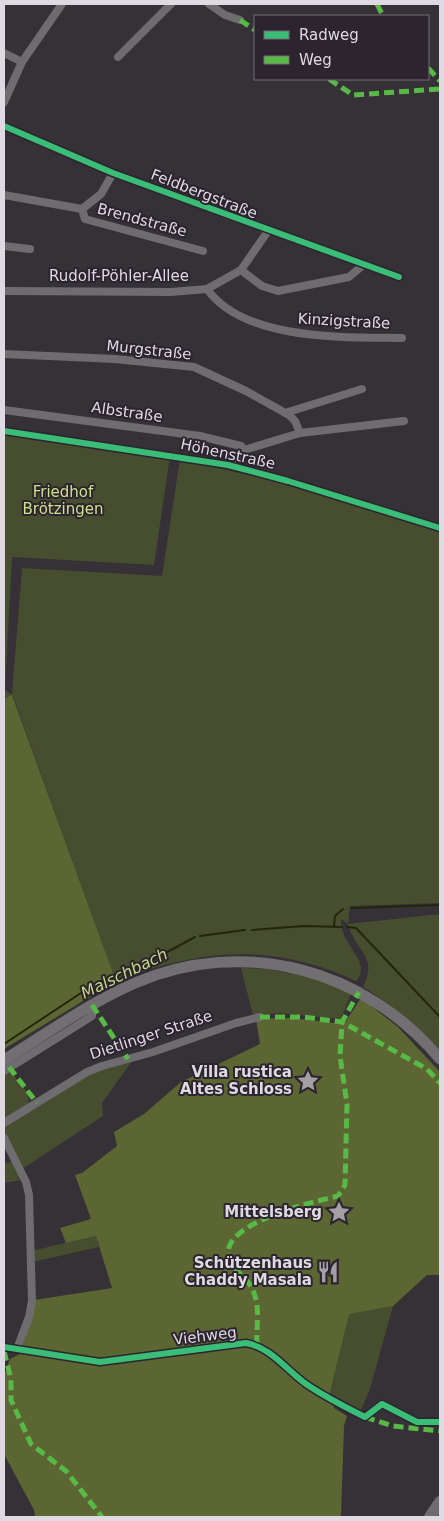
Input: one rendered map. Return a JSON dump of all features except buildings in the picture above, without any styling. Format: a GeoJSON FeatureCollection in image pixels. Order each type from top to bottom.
{"type":"FeatureCollection","features":[{"type":"Feature","properties":{"kind":"highway"},"geometry":{"type":"LineString","coordinates":[[430,1517],[440,1502]]}},
{"type":"Feature","properties":{"kind":"main road"},"geometry":{"type":"LineString","coordinates":[[4,1060],[92,1005],[135,983],[180,969],[225,963],[284,966],[322,975],[360,992],[408,1026],[440,1059]]}},
{"type":"Feature","properties":{"kind":"street"},"geometry":{"type":"LineString","coordinates":[[4,102],[22,62],[62,4]]}},
{"type":"Feature","properties":{"kind":"street"},"geometry":{"type":"LineString","coordinates":[[118,57],[171,4]]}},
{"type":"Feature","properties":{"kind":"street"},"geometry":{"type":"LineString","coordinates":[[209,4],[225,15],[240,20]]}},
{"type":"Feature","properties":{"kind":"street"},"geometry":{"type":"LineString","coordinates":[[4,53],[22,62]]}},
{"type":"Feature","properties":{"kind":"street","name":"Feldbergstraße"},"geometry":{"type":"LineString","coordinates":[[4,126],[113,172],[362,266],[399,278]]}},
{"type":"Feature","properties":{"kind":"street","name":"Brendstraße"},"geometry":{"type":"LineString","coordinates":[[4,195],[82,209],[101,194],[113,172]]}},
{"type":"Feature","properties":{"kind":"street","name":"Brendstraße"},"geometry":{"type":"LineString","coordinates":[[82,209],[84,219],[203,251]]}},
{"type":"Feature","properties":{"kind":"street","name":"Rudolf-Pöhler-Allee"},"geometry":{"type":"LineString","coordinates":[[4,291],[171,292],[207,289],[241,270],[268,231]]}},
{"type":"Feature","properties":{"kind":"street"},"geometry":{"type":"LineString","coordinates":[[4,246],[30,249]]}},
{"type":"Feature","properties":{"kind":"street"},"geometry":{"type":"LineString","coordinates":[[241,270],[262,286],[278,291],[348,277],[362,266]]}},
{"type":"Feature","properties":{"kind":"street","name":"Kinzigstraße"},"geometry":{"type":"LineString","coordinates":[[207,289],[214,299],[225,308],[276,329],[304,335],[402,338]]}},
{"type":"Feature","properties":{"kind":"street","name":"Murgstraße"},"geometry":{"type":"LineString","coordinates":[[4,354],[115,360],[194,368],[246,391],[285,412],[295,421],[300,433]]}},
{"type":"Feature","properties":{"kind":"street"},"geometry":{"type":"LineString","coordinates":[[285,412],[362,389]]}},
{"type":"Feature","properties":{"kind":"street","name":"Albstraße"},"geometry":{"type":"LineString","coordinates":[[4,410],[200,436],[241,446],[244,450]]}},
{"type":"Feature","properties":{"kind":"street"},"geometry":{"type":"LineString","coordinates":[[228,465],[244,450],[300,433],[404,421]]}},
{"type":"Feature","properties":{"kind":"street","name":"Höhenstraße"},"geometry":{"type":"LineString","coordinates":[[4,431],[228,465],[288,480],[440,528]]}},
{"type":"Feature","properties":{"kind":"street"},"geometry":{"type":"LineString","coordinates":[[4,1071],[92,1016],[92,1005]]}},
{"type":"Feature","properties":{"kind":"street","name":"Dietlinger Straße"},"geometry":{"type":"LineString","coordinates":[[4,1123],[87,1072],[153,1052],[236,1023],[260,1017]]}},
{"type":"Feature","properties":{"kind":"street"},"geometry":{"type":"LineString","coordinates":[[4,1138],[26,1182],[29,1195],[32,1301],[29,1317],[17,1350]]}},
{"type":"Feature","properties":{"kind":"street","name":"Viehweg"},"geometry":{"type":"LineString","coordinates":[[4,1347],[100,1362],[246,1343],[257,1345],[270,1352],[305,1383],[365,1416],[382,1404],[417,1422],[440,1422]]}},
{"type":"Feature","properties":{"kind":"green space","name":"Friedhof Brötzingen"},"geometry":{"type":"Polygon","coordinates":[[[4,434],[170,456],[154,565],[12,557],[5,690],[12,695],[22,568],[162,576],[180,459],[283,483],[440,532],[440,903],[350,906],[348,924],[341,919],[345,937],[361,967],[356,981],[325,968],[295,960],[265,955],[236,954],[177,962],[116,981],[13,696],[4,699],[4,434]]]}},
{"type":"Feature","properties":{"kind":"green space"},"geometry":{"type":"Polygon","coordinates":[[[12,695],[116,981],[4,1049],[4,699],[12,695]]]}},
{"type":"Feature","properties":{"kind":"green space"},"geometry":{"type":"Polygon","coordinates":[[[440,914],[440,1053],[404,1017],[385,1001],[363,987],[367,976],[367,960],[351,933],[348,924],[440,914]]]}},
{"type":"Feature","properties":{"kind":"green space"},"geometry":{"type":"Polygon","coordinates":[[[241,968],[266,969],[316,978],[351,994],[341,1019],[280,1013],[253,1015],[241,968]]]}},
{"type":"Feature","properties":{"kind":"green space"},"geometry":{"type":"Polygon","coordinates":[[[361,998],[398,1027],[440,1072],[440,1275],[427,1275],[393,1306],[349,1314],[330,1393],[334,1408],[347,1416],[344,1426],[341,1517],[35,1517],[34,1510],[4,1454],[4,1375],[10,1359],[20,1354],[31,1320],[34,1300],[112,1288],[96,1236],[66,1243],[60,1228],[91,1219],[75,1175],[82,1173],[117,1146],[114,1132],[144,1114],[181,1082],[260,1044],[256,1019],[289,1018],[344,1024],[361,998]]]}},
{"type":"Feature","properties":{"kind":"green space"},"geometry":{"type":"Polygon","coordinates":[[[132,1061],[102,1103],[103,1116],[22,1169],[4,1133],[4,1126],[92,1071],[132,1061]]]}},
{"type":"Feature","properties":{"kind":"green space"},"geometry":{"type":"Polygon","coordinates":[[[6,1071],[11,1072],[24,1088],[29,1102],[28,1107],[4,1121],[4,1073],[6,1071]]]}},
{"type":"Feature","properties":{"kind":"green space"},"geometry":{"type":"Polygon","coordinates":[[[14,1162],[22,1180],[4,1183],[4,1163],[14,1162]]]}},
{"type":"Feature","properties":{"kind":"green space"},"geometry":{"type":"Polygon","coordinates":[[[96,1236],[99,1247],[33,1262],[31,1251],[96,1236]]]}},
{"type":"Feature","properties":{"kind":"green space"},"geometry":{"type":"Polygon","coordinates":[[[393,1306],[370,1389],[360,1412],[330,1393],[349,1313],[393,1306]]]}},
{"type":"Feature","properties":{"kind":"waterway"},"geometry":{"type":"LineString","coordinates":[[351,908],[440,905]]}},
{"type":"Feature","properties":{"kind":"waterway"},"geometry":{"type":"LineString","coordinates":[[334,926],[335,916],[343,909]]}},
{"type":"Feature","properties":{"kind":"waterway","name":"Malschbach"},"geometry":{"type":"LineString","coordinates":[[252,930],[304,926],[342,927]]}},
{"type":"Feature","properties":{"kind":"waterway","name":"Malschbach"},"geometry":{"type":"LineString","coordinates":[[347,927],[356,928],[440,1017]]}},
{"type":"Feature","properties":{"kind":"waterway","name":"Malschbach"},"geometry":{"type":"LineString","coordinates":[[200,936],[245,930]]}},
{"type":"Feature","properties":{"kind":"waterway","name":"Malschbach"},"geometry":{"type":"LineString","coordinates":[[4,1044],[96,983],[136,969],[195,937]]}},
{"type":"Feature","properties":{"kind":"marked path"},"geometry":{"type":"LineString","coordinates":[[377,4],[382,15]]}},
{"type":"Feature","properties":{"kind":"marked path"},"geometry":{"type":"LineString","coordinates":[[240,20],[254,29]]}},
{"type":"Feature","properties":{"kind":"marked path"},"geometry":{"type":"LineString","coordinates":[[429,69],[440,81]]}},
{"type":"Feature","properties":{"kind":"marked path"},"geometry":{"type":"LineString","coordinates":[[330,80],[353,95],[440,89]]}},
{"type":"Feature","properties":{"kind":"marked path"},"geometry":{"type":"LineString","coordinates":[[257,1345],[255,1295],[252,1288],[231,1262],[229,1246],[238,1235],[252,1225],[291,1209],[338,1196],[345,1185],[347,1104],[340,1056],[342,1022],[359,992]]}},
{"type":"Feature","properties":{"kind":"marked path"},"geometry":{"type":"LineString","coordinates":[[92,1005],[128,1059]]}},
{"type":"Feature","properties":{"kind":"marked path"},"geometry":{"type":"LineString","coordinates":[[260,1017],[303,1017],[342,1022],[427,1069],[440,1083]]}},
{"type":"Feature","properties":{"kind":"marked path"},"geometry":{"type":"LineString","coordinates":[[9,1067],[37,1103]]}},
{"type":"Feature","properties":{"kind":"marked path"},"geometry":{"type":"LineString","coordinates":[[4,1351],[11,1379],[11,1400],[31,1444],[66,1471],[102,1517]]}},
{"type":"Feature","properties":{"kind":"marked path"},"geometry":{"type":"LineString","coordinates":[[365,1417],[393,1426],[440,1431]]}},
{"type":"Feature","properties":{"kind":"cycle path"},"geometry":{"type":"LineString","coordinates":[[4,126],[113,173],[399,277]]}},
{"type":"Feature","properties":{"kind":"cycle path"},"geometry":{"type":"LineString","coordinates":[[4,431],[228,465],[288,481],[440,528]]}},
{"type":"Feature","properties":{"kind":"cycle path"},"geometry":{"type":"LineString","coordinates":[[4,1347],[100,1362],[246,1343],[263,1349],[306,1384],[365,1417],[382,1404],[417,1422],[440,1422]]}},
{"type":"Feature","properties":{"kind":"place","name":"Villa rustica Altes Schloss"},"geometry":{"type":"Point","coordinates":[308,1081]}},
{"type":"Feature","properties":{"kind":"place","name":"Mittelsberg"},"geometry":{"type":"Point","coordinates":[339,1212]}},
{"type":"Feature","properties":{"kind":"place","name":"Schützenhaus Chaddy Masala"},"geometry":{"type":"Point","coordinates":[328,1272]}}]}
